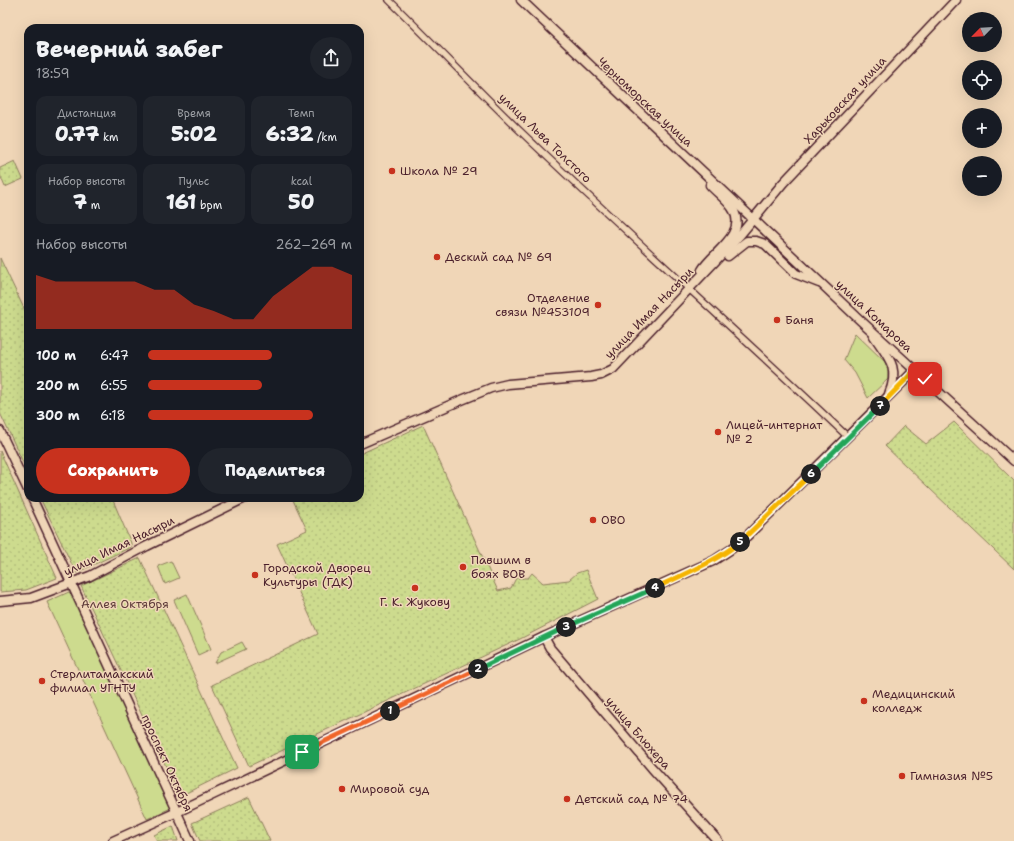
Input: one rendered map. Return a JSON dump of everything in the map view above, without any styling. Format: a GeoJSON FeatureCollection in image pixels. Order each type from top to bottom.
{"type":"FeatureCollection","features":[{"type":"Feature","properties":{"kind":"street","name":"улица Льва Толстого"},"geometry":{"type":"LineString","coordinates":[[388,0],[517,127],[689,290],[764,357],[848,437]]}},
{"type":"Feature","properties":{"kind":"street","name":"Черноморская улица"},"geometry":{"type":"LineString","coordinates":[[520,0],[754,220]]}},
{"type":"Feature","properties":{"kind":"street","name":"Харьковская улица"},"geometry":{"type":"LineString","coordinates":[[754,220],[783,183],[956,0]]}},
{"type":"Feature","properties":{"kind":"street"},"geometry":{"type":"LineString","coordinates":[[697,282],[703,268],[732,236],[737,222],[733,209],[716,192],[698,168]]}},
{"type":"Feature","properties":{"kind":"street","name":"улица Имая Насыри"},"geometry":{"type":"LineString","coordinates":[[364,442],[491,388],[508,384],[591,377],[608,372],[615,368],[754,220]]}},
{"type":"Feature","properties":{"kind":"street","name":"улица Комарова"},"geometry":{"type":"LineString","coordinates":[[754,220],[915,370],[1011,453],[1014,461]]}},
{"type":"Feature","properties":{"kind":"street"},"geometry":{"type":"LineString","coordinates":[[697,282],[709,274],[734,250],[748,241],[756,241],[765,244],[796,274],[822,284]]}},
{"type":"Feature","properties":{"kind":"street"},"geometry":{"type":"LineString","coordinates":[[868,327],[893,369],[894,378],[887,399]]}},
{"type":"Feature","properties":{"kind":"street"},"geometry":{"type":"LineString","coordinates":[[113,841],[544,637],[713,561],[745,538],[915,370]]}},
{"type":"Feature","properties":{"kind":"street"},"geometry":{"type":"LineString","coordinates":[[0,430],[24,481]]}},
{"type":"Feature","properties":{"kind":"street","name":"проспект Октября"},"geometry":{"type":"LineString","coordinates":[[34,502],[190,841]]}},
{"type":"Feature","properties":{"kind":"street","name":"улица Имая Насыри"},"geometry":{"type":"LineString","coordinates":[[0,601],[31,598],[90,576],[153,542],[237,502]]}},
{"type":"Feature","properties":{"kind":"street","name":"улица Блюхера"},"geometry":{"type":"LineString","coordinates":[[544,637],[550,648],[652,768],[718,841]]}},
{"type":"Feature","properties":{"kind":"green space"},"geometry":{"type":"Polygon","coordinates":[[[15,161],[23,179],[5,187],[0,175],[0,168],[15,161]]]}},
{"type":"Feature","properties":{"kind":"green space"},"geometry":{"type":"Polygon","coordinates":[[[0,258],[24,309],[24,464],[0,413],[0,258]]]}},
{"type":"Feature","properties":{"kind":"green space"},"geometry":{"type":"Polygon","coordinates":[[[855,333],[885,362],[888,369],[888,379],[868,398],[855,373],[844,360],[855,333]]]}},
{"type":"Feature","properties":{"kind":"green space"},"geometry":{"type":"Polygon","coordinates":[[[954,422],[1014,481],[1014,569],[885,446],[904,426],[926,444],[954,422]]]}},
{"type":"Feature","properties":{"kind":"green space"},"geometry":{"type":"Polygon","coordinates":[[[423,425],[498,591],[511,588],[516,578],[528,578],[532,573],[543,583],[569,580],[577,573],[586,570],[598,599],[520,639],[249,766],[212,685],[318,634],[277,544],[307,530],[294,502],[364,502],[364,452],[423,425]]]}},
{"type":"Feature","properties":{"kind":"green space"},"geometry":{"type":"Polygon","coordinates":[[[0,451],[57,578],[26,590],[0,592],[0,451]]]}},
{"type":"Feature","properties":{"kind":"green space","name":"Аллея Октября"},"geometry":{"type":"Polygon","coordinates":[[[42,502],[114,502],[131,543],[131,547],[76,573],[42,502]]]}},
{"type":"Feature","properties":{"kind":"green space","name":"Аллея Октября"},"geometry":{"type":"Polygon","coordinates":[[[140,558],[237,768],[180,796],[81,586],[140,558]]]}},
{"type":"Feature","properties":{"kind":"green space"},"geometry":{"type":"Polygon","coordinates":[[[171,561],[179,578],[165,584],[158,566],[171,561]]]}},
{"type":"Feature","properties":{"kind":"green space"},"geometry":{"type":"Polygon","coordinates":[[[71,591],[171,808],[147,819],[47,602],[71,591]]]}},
{"type":"Feature","properties":{"kind":"green space"},"geometry":{"type":"Polygon","coordinates":[[[187,594],[211,649],[198,655],[174,600],[187,594]]]}},
{"type":"Feature","properties":{"kind":"green space"},"geometry":{"type":"Polygon","coordinates":[[[242,642],[246,649],[215,663],[221,652],[242,642]]]}},
{"type":"Feature","properties":{"kind":"green space"},"geometry":{"type":"Polygon","coordinates":[[[249,797],[270,841],[200,841],[192,823],[249,797]]]}},
{"type":"Feature","properties":{"kind":"green space"},"geometry":{"type":"Polygon","coordinates":[[[173,826],[178,841],[157,841],[154,835],[173,826]]]}},
{"type":"Feature","properties":{"kind":"place","name":"Школа № 29"},"geometry":{"type":"Point","coordinates":[392,171]}},
{"type":"Feature","properties":{"kind":"place","name":"Деский сад № 69"},"geometry":{"type":"Point","coordinates":[437,257]}},
{"type":"Feature","properties":{"kind":"place","name":"Отделение связи №453109"},"geometry":{"type":"Point","coordinates":[598,305]}},
{"type":"Feature","properties":{"kind":"place","name":"Баня"},"geometry":{"type":"Point","coordinates":[777,320]}},
{"type":"Feature","properties":{"kind":"place","name":"Лицей-интернат № 2"},"geometry":{"type":"Point","coordinates":[718,432]}},
{"type":"Feature","properties":{"kind":"place","name":"ОВО"},"geometry":{"type":"Point","coordinates":[593,520]}},
{"type":"Feature","properties":{"kind":"place","name":"Павшим в боях ВОВ"},"geometry":{"type":"Point","coordinates":[463,567]}},
{"type":"Feature","properties":{"kind":"place","name":"Городской Дворец Культуры (ГДК)"},"geometry":{"type":"Point","coordinates":[255,575]}},
{"type":"Feature","properties":{"kind":"place","name":"Г. К. Жукову"},"geometry":{"type":"Point","coordinates":[415,588]}},
{"type":"Feature","properties":{"kind":"place","name":"Стерлитамакский филиал УГНТУ"},"geometry":{"type":"Point","coordinates":[42,681]}},
{"type":"Feature","properties":{"kind":"place","name":"Медицинский колледж"},"geometry":{"type":"Point","coordinates":[864,701]}},
{"type":"Feature","properties":{"kind":"place","name":"Гимназия №5"},"geometry":{"type":"Point","coordinates":[902,776]}},
{"type":"Feature","properties":{"kind":"place","name":"Мировой суд"},"geometry":{"type":"Point","coordinates":[342,789]}},
{"type":"Feature","properties":{"kind":"place","name":"Детский сад № 74"},"geometry":{"type":"Point","coordinates":[567,799]}},
{"type":"Feature","properties":{"kind":"route"},"geometry":{"type":"LineString","coordinates":[[302,752],[544,637],[713,561],[745,538],[915,370],[925,379]]}}]}
